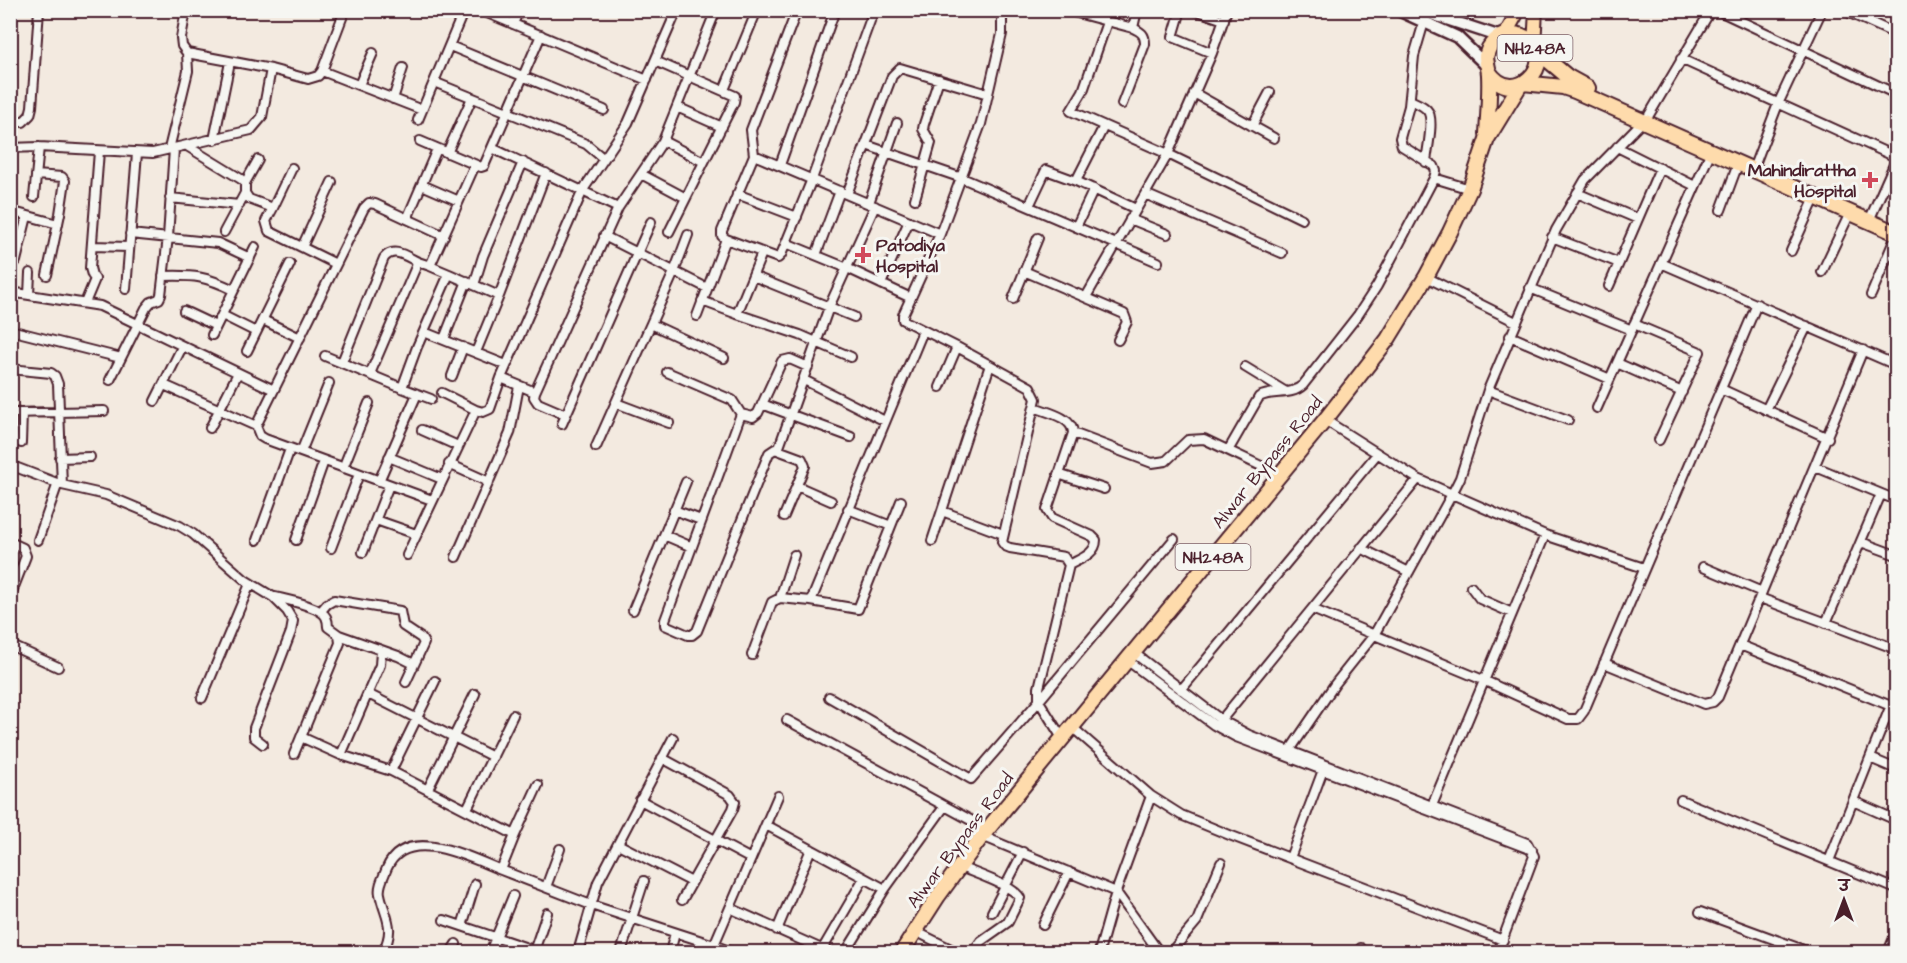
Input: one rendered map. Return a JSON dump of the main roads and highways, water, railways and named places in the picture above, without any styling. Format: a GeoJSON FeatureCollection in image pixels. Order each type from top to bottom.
{"type":"FeatureCollection","features":[{"type":"Feature","properties":{"kind":"highway","name":"NH248A"},"geometry":{"type":"LineString","coordinates":[[1487,139],[1488,69],[1486,57],[1494,42],[1503,36],[1520,35],[1528,39],[1535,49],[1568,77],[1738,164],[1896,234]]}},
{"type":"Feature","properties":{"kind":"highway","name":"NH248A"},"geometry":{"type":"LineString","coordinates":[[1487,139],[1522,84],[1532,77],[1537,67],[1535,49]]}},
{"type":"Feature","properties":{"kind":"highway","name":"NH248A"},"geometry":{"type":"LineString","coordinates":[[1488,69],[1497,81],[1508,86],[1522,84],[1563,87],[1646,118],[1896,225]]}},
{"type":"Feature","properties":{"kind":"highway","name":"Alwar Bypass Road"},"geometry":{"type":"LineString","coordinates":[[902,952],[958,866],[1326,420],[1388,339],[1450,232],[1470,189],[1487,139]]}},
{"type":"Feature","properties":{"kind":"main road"},"geometry":{"type":"LineString","coordinates":[[1503,36],[1519,10]]}},
{"type":"Feature","properties":{"kind":"main road"},"geometry":{"type":"LineString","coordinates":[[1535,49],[1536,10]]}},
{"type":"Feature","properties":{"kind":"place","name":"Mahindirattha Hospital"},"geometry":{"type":"Point","coordinates":[1870,180]}},
{"type":"Feature","properties":{"kind":"place","name":"Patodiya Hospital"},"geometry":{"type":"Point","coordinates":[863,255]}}]}
